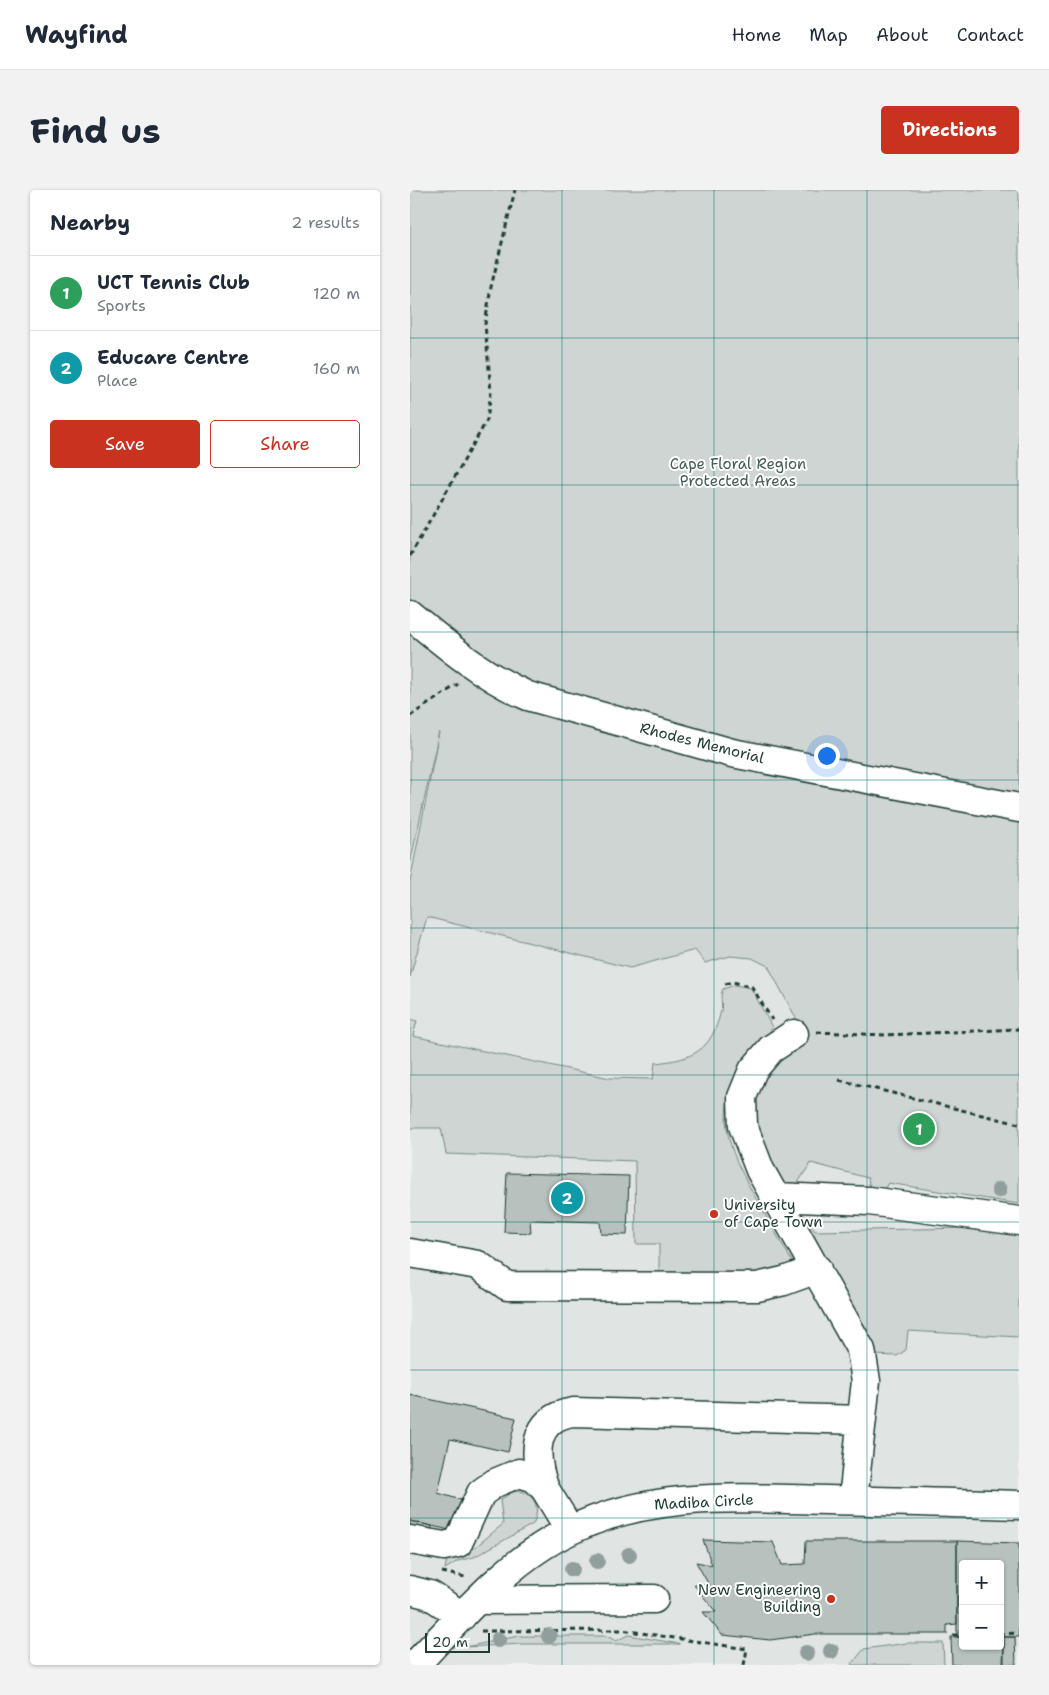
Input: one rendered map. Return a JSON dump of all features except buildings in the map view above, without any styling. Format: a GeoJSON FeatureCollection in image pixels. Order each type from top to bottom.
{"type":"FeatureCollection","features":[{"type":"Feature","properties":{"kind":"street","name":"Rhodes Memorial"},"geometry":{"type":"LineString","coordinates":[[410,614],[479,670],[505,686],[528,696],[732,753],[1019,808]]}},
{"type":"Feature","properties":{"kind":"street"},"geometry":{"type":"LineString","coordinates":[[794,1034],[771,1049],[760,1059],[747,1082],[742,1097],[743,1126],[748,1143],[776,1197],[861,1350],[866,1368],[866,1381],[853,1500]]}},
{"type":"Feature","properties":{"kind":"street"},"geometry":{"type":"LineString","coordinates":[[776,1197],[869,1201],[1019,1222]]}},
{"type":"Feature","properties":{"kind":"street"},"geometry":{"type":"LineString","coordinates":[[410,1253],[478,1265],[508,1286],[758,1286],[784,1281],[817,1269]]}},
{"type":"Feature","properties":{"kind":"street"},"geometry":{"type":"LineString","coordinates":[[545,1488],[538,1463],[538,1446],[541,1432],[550,1420],[561,1414],[573,1412],[862,1420]]}},
{"type":"Feature","properties":{"kind":"street"},"geometry":{"type":"LineString","coordinates":[[410,1540],[444,1546],[458,1543],[481,1494],[495,1483],[519,1473],[535,1478],[545,1488],[570,1530]]}},
{"type":"Feature","properties":{"kind":"street","name":"Madiba Circle"},"geometry":{"type":"LineString","coordinates":[[415,1665],[471,1606],[518,1564],[570,1530],[608,1515],[645,1505],[723,1497],[1019,1504]]}},
{"type":"Feature","properties":{"kind":"street"},"geometry":{"type":"LineString","coordinates":[[410,1590],[471,1606],[654,1599]]}},
{"type":"Feature","properties":{"kind":"path"},"geometry":{"type":"LineString","coordinates":[[410,556],[486,420],[492,392],[485,324],[491,287],[514,190]]}},
{"type":"Feature","properties":{"kind":"path"},"geometry":{"type":"LineString","coordinates":[[410,716],[479,670]]}},
{"type":"Feature","properties":{"kind":"path"},"geometry":{"type":"LineString","coordinates":[[794,1034],[806,1031],[885,1035],[1019,1029]]}},
{"type":"Feature","properties":{"kind":"path"},"geometry":{"type":"LineString","coordinates":[[839,1080],[1019,1124]]}},
{"type":"Feature","properties":{"kind":"path"},"geometry":{"type":"LineString","coordinates":[[445,1572],[471,1606],[748,1649],[744,1665]]}},
{"type":"Feature","properties":{"kind":"path"},"geometry":{"type":"LineString","coordinates":[[1004,1634],[1019,1633]]}},
{"type":"Feature","properties":{"kind":"path"},"geometry":{"type":"LineString","coordinates":[[953,1635],[959,1635]]}},
{"type":"Feature","properties":{"kind":"shaded area","name":"University of Cape Town"},"geometry":{"type":"Polygon","coordinates":[[[447,693],[1019,827],[1019,1665],[410,1665],[410,864],[447,693]]]}},
{"type":"Feature","properties":{"kind":"green space","name":"Cape Floral Region Protected Areas"},"geometry":{"type":"Polygon","coordinates":[[[410,190],[1019,190],[1019,1204],[888,1183],[885,1188],[872,1188],[868,1178],[811,1163],[793,1190],[796,1205],[815,1231],[1019,1227],[1019,1337],[908,1331],[906,1350],[897,1356],[873,1355],[795,1219],[762,1149],[757,1134],[755,1103],[764,1075],[783,1052],[795,1043],[809,1037],[797,1020],[768,966],[752,958],[730,956],[705,963],[695,950],[630,968],[427,917],[410,977],[410,882],[439,732],[410,864],[410,190]]]}},
{"type":"Feature","properties":{"kind":"green space"},"geometry":{"type":"Polygon","coordinates":[[[735,985],[751,988],[772,1027],[749,1055],[733,1083],[726,1115],[727,1131],[743,1175],[797,1270],[788,1275],[659,1277],[659,1244],[636,1244],[635,1161],[446,1154],[441,1128],[410,1128],[410,1019],[417,1021],[413,1036],[610,1078],[653,1079],[655,1063],[680,1059],[699,1050],[706,1044],[717,1025],[723,989],[735,985]]]}},
{"type":"Feature","properties":{"kind":"green space"},"geometry":{"type":"Polygon","coordinates":[[[521,1491],[531,1496],[536,1504],[533,1524],[474,1557],[458,1561],[445,1569],[448,1554],[467,1554],[503,1524],[500,1500],[512,1492],[521,1491]]]}},
{"type":"Feature","properties":{"kind":"green space"},"geometry":{"type":"Polygon","coordinates":[[[628,1635],[680,1644],[523,1644],[465,1647],[519,1636],[607,1636],[616,1641],[628,1635]]]}},
{"type":"Feature","properties":{"kind":"green space"},"geometry":{"type":"Polygon","coordinates":[[[907,1643],[943,1643],[944,1665],[851,1665],[864,1649],[907,1643]]]}},
{"type":"Feature","properties":{"kind":"place","name":"UCT Tennis Club"},"geometry":{"type":"Point","coordinates":[919,1129]}},
{"type":"Feature","properties":{"kind":"place","name":"Educare Centre"},"geometry":{"type":"Point","coordinates":[567,1198]}},
{"type":"Feature","properties":{"kind":"place","name":"University of Cape Town"},"geometry":{"type":"Point","coordinates":[714,1214]}},
{"type":"Feature","properties":{"kind":"place","name":"New Engineering Building"},"geometry":{"type":"Point","coordinates":[831,1599]}}]}
